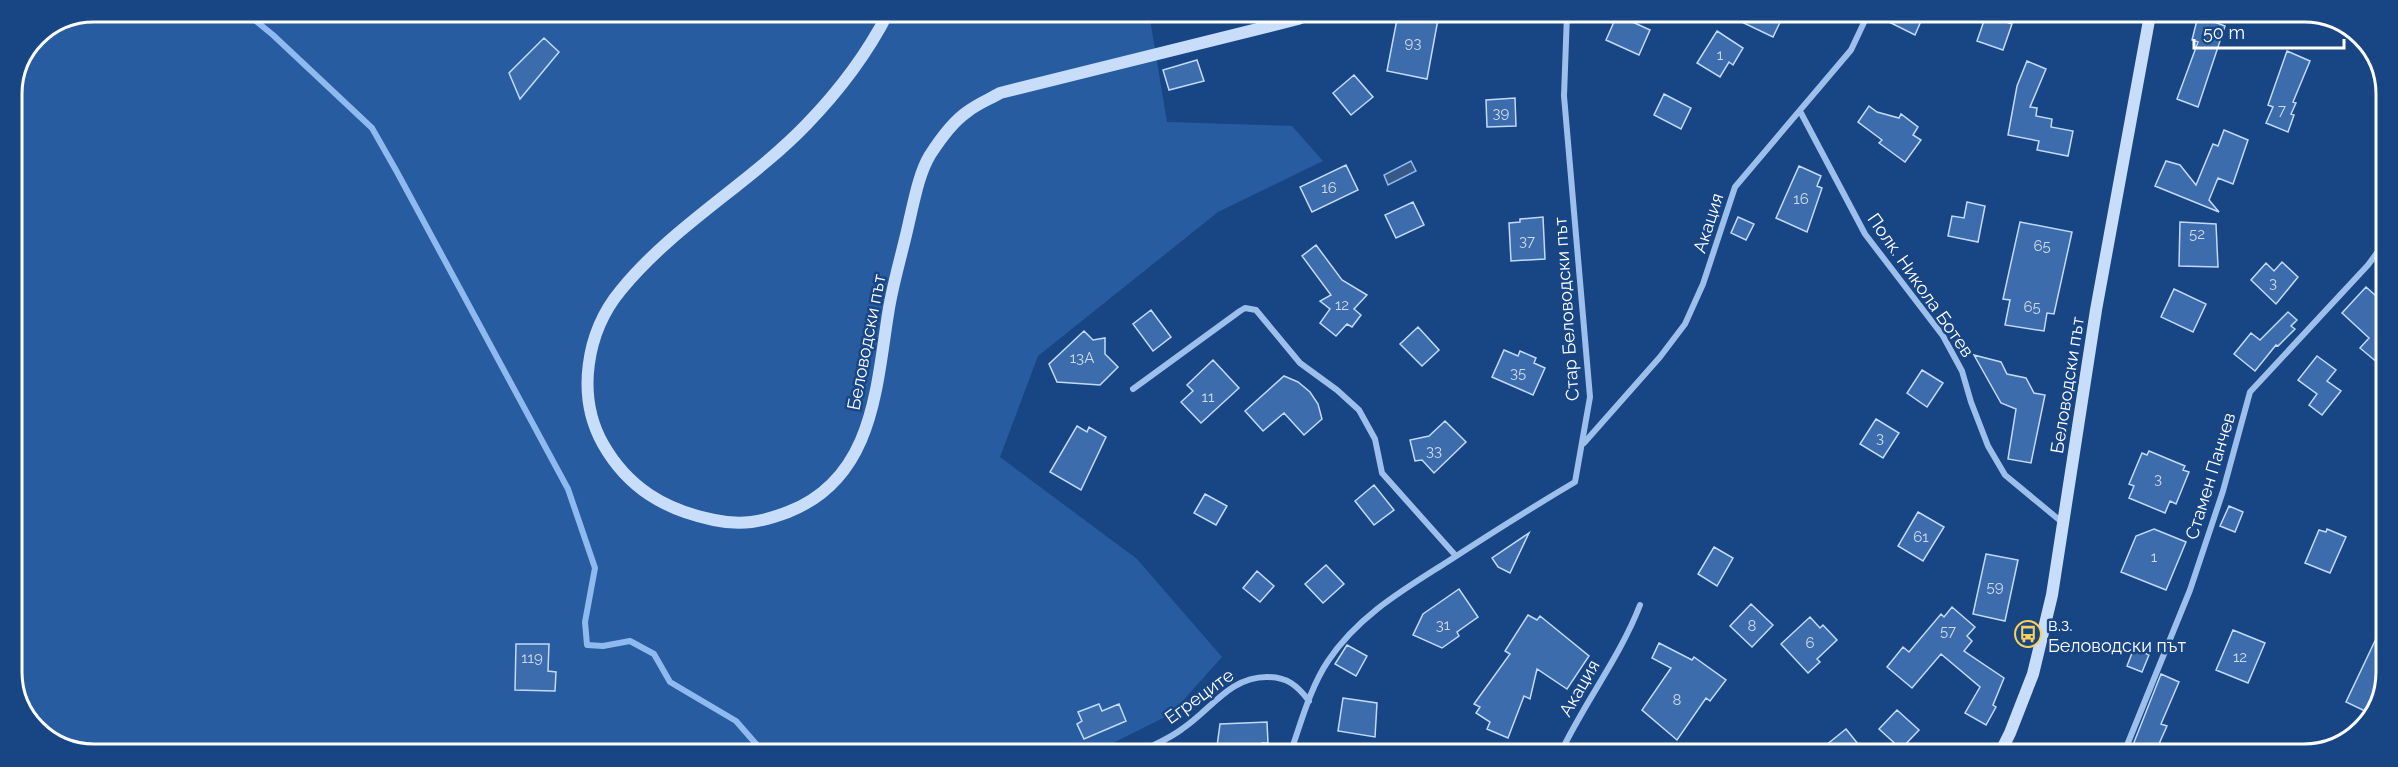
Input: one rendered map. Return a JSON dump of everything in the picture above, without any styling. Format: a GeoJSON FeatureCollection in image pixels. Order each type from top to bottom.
{"type":"FeatureCollection","features":[{"type":"Feature","properties":{"kind":"street","name":"Беловодски път"},"geometry":{"type":"LineString","coordinates":[[883,22],[870,48],[805,126],[658,252],[619,291],[596,333],[585,384],[593,426],[616,466],[651,497],[689,515],[724,522],[759,523],[802,507],[834,483],[858,450],[874,409],[890,304],[928,157],[966,112],[1000,93],[1286,22]]}},
{"type":"Feature","properties":{"kind":"street","name":"Стар Беловодски път"},"geometry":{"type":"LineString","coordinates":[[1293,744],[1308,700],[1327,662],[1352,630],[1384,603],[1489,532],[1575,482],[1590,398],[1564,96],[1567,22]]}},
{"type":"Feature","properties":{"kind":"street","name":"Акация"},"geometry":{"type":"LineString","coordinates":[[1583,444],[1660,357],[1685,324],[1703,284],[1735,187],[1801,113],[1851,50],[1864,22]]}},
{"type":"Feature","properties":{"kind":"street","name":"Беловодски път"},"geometry":{"type":"LineString","coordinates":[[2004,744],[2033,674],[2052,595],[2096,310],[2149,22]]}},
{"type":"Feature","properties":{"kind":"street","name":"Полк. Никола Ботев"},"geometry":{"type":"LineString","coordinates":[[1801,113],[1865,234],[1942,336],[1962,371],[1988,446],[2006,475],[2063,524]]}},
{"type":"Feature","properties":{"kind":"street","name":"Стамен Панчев"},"geometry":{"type":"LineString","coordinates":[[2127,744],[2190,590],[2223,491],[2250,392],[2375,255]]}},
{"type":"Feature","properties":{"kind":"street"},"geometry":{"type":"LineString","coordinates":[[1133,389],[1240,311],[1245,308],[1256,310],[1299,363],[1338,390],[1359,410],[1375,439],[1382,473],[1456,556]]}},
{"type":"Feature","properties":{"kind":"street","name":"Акация"},"geometry":{"type":"LineString","coordinates":[[1565,744],[1631,629],[1640,605]]}},
{"type":"Feature","properties":{"kind":"street","name":"Егреците"},"geometry":{"type":"LineString","coordinates":[[1154,744],[1183,729],[1236,684],[1256,677],[1278,677],[1296,684],[1308,700]]}},
{"type":"Feature","properties":{"kind":"shaded area"},"geometry":{"type":"Polygon","coordinates":[[[95,22],[1150,22],[1167,122],[1292,126],[1323,161],[1218,212],[1038,356],[1000,457],[1137,559],[1222,657],[1171,714],[1111,744],[85,744],[67,739],[47,727],[37,716],[28,700],[23,677],[22,95],[28,67],[44,44],[55,35],[67,28],[95,22]]]}},
{"type":"Feature","properties":{"kind":"shaded area"},"geometry":{"type":"Polygon","coordinates":[[[1411,161],[1416,171],[1388,185],[1384,175],[1411,161]]]}},
{"type":"Feature","properties":{"kind":"building"},"geometry":{"type":"Polygon","coordinates":[[[1396,22],[1438,22],[1427,79],[1387,71],[1396,22]]]}},
{"type":"Feature","properties":{"kind":"building"},"geometry":{"type":"Polygon","coordinates":[[[1614,22],[1632,22],[1650,30],[1639,55],[1606,40],[1614,22]]]}},
{"type":"Feature","properties":{"kind":"building"},"geometry":{"type":"Polygon","coordinates":[[[1742,22],[1780,22],[1773,37],[1742,22]]]}},
{"type":"Feature","properties":{"kind":"building"},"geometry":{"type":"Polygon","coordinates":[[[1889,22],[1921,22],[1915,35],[1889,22]]]}},
{"type":"Feature","properties":{"kind":"building"},"geometry":{"type":"Polygon","coordinates":[[[1984,22],[2012,24],[2003,50],[1977,41],[1984,22]]]}},
{"type":"Feature","properties":{"kind":"building"},"geometry":{"type":"Polygon","coordinates":[[[2196,22],[2214,22],[2225,26],[2198,107],[2177,99],[2198,42],[2192,40],[2196,22]]]}},
{"type":"Feature","properties":{"kind":"building"},"geometry":{"type":"Polygon","coordinates":[[[1717,31],[1743,48],[1733,65],[1729,62],[1720,77],[1697,63],[1717,31]]]}},
{"type":"Feature","properties":{"kind":"building"},"geometry":{"type":"Polygon","coordinates":[[[544,38],[559,52],[520,99],[509,73],[544,38]]]}},
{"type":"Feature","properties":{"kind":"building"},"geometry":{"type":"Polygon","coordinates":[[[2287,51],[2310,61],[2293,102],[2296,103],[2291,114],[2294,115],[2288,132],[2266,123],[2273,107],[2268,105],[2287,51]]]}},
{"type":"Feature","properties":{"kind":"building"},"geometry":{"type":"Polygon","coordinates":[[[1197,60],[1204,81],[1169,90],[1163,70],[1197,60]]]}},
{"type":"Feature","properties":{"kind":"building"},"geometry":{"type":"Polygon","coordinates":[[[2027,61],[2046,69],[2030,107],[2037,108],[2036,116],[2052,119],[2051,127],[2073,131],[2068,156],[2037,150],[2039,141],[2008,135],[2017,86],[2027,61]]]}},
{"type":"Feature","properties":{"kind":"building"},"geometry":{"type":"Polygon","coordinates":[[[1354,75],[1373,97],[1351,115],[1333,93],[1354,75]]]}},
{"type":"Feature","properties":{"kind":"building"},"geometry":{"type":"Polygon","coordinates":[[[1664,94],[1691,108],[1681,129],[1654,115],[1664,94]]]}},
{"type":"Feature","properties":{"kind":"building"},"geometry":{"type":"Polygon","coordinates":[[[1515,98],[1516,126],[1487,127],[1486,100],[1515,98]]]}},
{"type":"Feature","properties":{"kind":"building"},"geometry":{"type":"Polygon","coordinates":[[[1869,106],[1877,112],[1899,118],[1901,114],[1918,127],[1913,135],[1921,140],[1905,162],[1879,143],[1882,140],[1858,122],[1869,106]]]}},
{"type":"Feature","properties":{"kind":"building"},"geometry":{"type":"Polygon","coordinates":[[[2224,130],[2248,140],[2233,184],[2218,178],[2209,200],[2219,212],[2155,186],[2166,161],[2180,165],[2196,185],[2213,144],[2218,146],[2224,130]]]}},
{"type":"Feature","properties":{"kind":"building"},"geometry":{"type":"Polygon","coordinates":[[[1346,165],[1358,190],[1312,212],[1300,187],[1346,165]]]}},
{"type":"Feature","properties":{"kind":"building"},"geometry":{"type":"Polygon","coordinates":[[[1799,166],[1821,176],[1817,186],[1822,188],[1807,232],[1776,218],[1799,166]]]}},
{"type":"Feature","properties":{"kind":"building"},"geometry":{"type":"Polygon","coordinates":[[[1413,202],[1424,225],[1396,238],[1385,215],[1413,202]]]}},
{"type":"Feature","properties":{"kind":"building"},"geometry":{"type":"Polygon","coordinates":[[[1967,202],[1985,206],[1978,242],[1948,236],[1952,216],[1964,218],[1967,202]]]}},
{"type":"Feature","properties":{"kind":"building"},"geometry":{"type":"Polygon","coordinates":[[[1543,217],[1545,259],[1511,261],[1509,223],[1520,222],[1520,219],[1543,217]]]}},
{"type":"Feature","properties":{"kind":"building"},"geometry":{"type":"Polygon","coordinates":[[[1738,217],[1754,224],[1746,240],[1731,233],[1738,217]]]}},
{"type":"Feature","properties":{"kind":"building"},"geometry":{"type":"Polygon","coordinates":[[[2020,222],[2072,232],[2054,314],[2047,313],[2044,331],[2005,325],[2010,300],[2003,299],[2020,222]]]}},
{"type":"Feature","properties":{"kind":"building"},"geometry":{"type":"Polygon","coordinates":[[[2180,222],[2216,224],[2218,267],[2179,266],[2180,222]]]}},
{"type":"Feature","properties":{"kind":"building"},"geometry":{"type":"Polygon","coordinates":[[[1316,245],[1342,280],[1367,295],[1354,309],[1361,315],[1352,327],[1347,324],[1336,336],[1320,323],[1330,309],[1320,301],[1331,295],[1302,256],[1316,245]]]}},
{"type":"Feature","properties":{"kind":"building"},"geometry":{"type":"Polygon","coordinates":[[[2282,262],[2298,277],[2276,304],[2251,280],[2266,263],[2274,271],[2282,262]]]}},
{"type":"Feature","properties":{"kind":"building"},"geometry":{"type":"Polygon","coordinates":[[[2366,287],[2375,295],[2375,361],[2360,348],[2369,338],[2342,313],[2366,287]]]}},
{"type":"Feature","properties":{"kind":"building"},"geometry":{"type":"Polygon","coordinates":[[[2174,289],[2206,304],[2193,332],[2161,317],[2174,289]]]}},
{"type":"Feature","properties":{"kind":"building"},"geometry":{"type":"Polygon","coordinates":[[[1151,310],[1171,337],[1153,351],[1133,324],[1151,310]]]}},
{"type":"Feature","properties":{"kind":"building"},"geometry":{"type":"Polygon","coordinates":[[[2288,312],[2297,320],[2291,326],[2295,329],[2278,346],[2276,345],[2255,371],[2234,354],[2251,333],[2260,340],[2288,312]]]}},
{"type":"Feature","properties":{"kind":"building"},"geometry":{"type":"Polygon","coordinates":[[[1418,327],[1439,350],[1422,366],[1400,344],[1418,327]]]}},
{"type":"Feature","properties":{"kind":"building"},"geometry":{"type":"Polygon","coordinates":[[[1084,331],[1093,340],[1105,338],[1105,354],[1118,367],[1100,385],[1057,382],[1049,364],[1084,331]]]}},
{"type":"Feature","properties":{"kind":"building"},"geometry":{"type":"Polygon","coordinates":[[[1504,350],[1518,356],[1520,351],[1536,358],[1534,363],[1545,368],[1533,395],[1492,377],[1504,350]]]}},
{"type":"Feature","properties":{"kind":"building"},"geometry":{"type":"Polygon","coordinates":[[[1974,355],[2001,362],[2007,374],[2026,378],[2034,393],[2045,395],[2031,463],[2008,459],[2016,409],[2001,403],[1974,355]]]}},
{"type":"Feature","properties":{"kind":"building"},"geometry":{"type":"Polygon","coordinates":[[[2317,356],[2336,370],[2327,381],[2341,391],[2322,415],[2309,405],[2317,394],[2298,380],[2317,356]]]}},
{"type":"Feature","properties":{"kind":"building"},"geometry":{"type":"Polygon","coordinates":[[[1213,360],[1239,388],[1201,423],[1181,402],[1193,391],[1187,385],[1213,360]]]}},
{"type":"Feature","properties":{"kind":"building"},"geometry":{"type":"Polygon","coordinates":[[[1922,370],[1943,383],[1927,407],[1907,393],[1922,370]]]}},
{"type":"Feature","properties":{"kind":"building"},"geometry":{"type":"Polygon","coordinates":[[[1284,376],[1298,382],[1310,392],[1318,404],[1322,419],[1304,435],[1284,413],[1263,431],[1245,411],[1284,376]]]}},
{"type":"Feature","properties":{"kind":"building"},"geometry":{"type":"Polygon","coordinates":[[[1876,419],[1899,433],[1883,458],[1860,444],[1876,419]]]}},
{"type":"Feature","properties":{"kind":"building"},"geometry":{"type":"Polygon","coordinates":[[[1445,421],[1466,442],[1434,473],[1422,460],[1415,461],[1410,440],[1429,436],[1445,421]]]}},
{"type":"Feature","properties":{"kind":"building"},"geometry":{"type":"Polygon","coordinates":[[[1077,426],[1087,432],[1089,427],[1106,437],[1081,490],[1050,472],[1077,426]]]}},
{"type":"Feature","properties":{"kind":"building"},"geometry":{"type":"Polygon","coordinates":[[[2149,451],[2185,466],[2183,470],[2189,472],[2176,504],[2170,501],[2165,513],[2129,498],[2134,486],[2129,484],[2142,453],[2147,455],[2149,451]]]}},
{"type":"Feature","properties":{"kind":"building"},"geometry":{"type":"Polygon","coordinates":[[[1374,485],[1394,510],[1374,525],[1355,501],[1374,485]]]}},
{"type":"Feature","properties":{"kind":"building"},"geometry":{"type":"Polygon","coordinates":[[[1205,494],[1227,506],[1216,525],[1194,513],[1205,494]]]}},
{"type":"Feature","properties":{"kind":"building"},"geometry":{"type":"Polygon","coordinates":[[[2229,506],[2243,512],[2235,532],[2220,526],[2229,506]]]}},
{"type":"Feature","properties":{"kind":"building"},"geometry":{"type":"Polygon","coordinates":[[[1918,512],[1944,527],[1923,561],[1898,546],[1918,512]]]}},
{"type":"Feature","properties":{"kind":"building"},"geometry":{"type":"Polygon","coordinates":[[[2154,529],[2186,542],[2166,590],[2121,572],[2136,536],[2154,529]]]}},
{"type":"Feature","properties":{"kind":"building"},"geometry":{"type":"Polygon","coordinates":[[[2327,529],[2346,537],[2330,573],[2305,563],[2319,530],[2326,532],[2327,529]]]}},
{"type":"Feature","properties":{"kind":"building"},"geometry":{"type":"Polygon","coordinates":[[[1529,533],[1510,573],[1498,567],[1492,558],[1529,533]]]}},
{"type":"Feature","properties":{"kind":"building"},"geometry":{"type":"Polygon","coordinates":[[[1714,547],[1733,558],[1717,586],[1698,574],[1714,547]]]}},
{"type":"Feature","properties":{"kind":"building"},"geometry":{"type":"Polygon","coordinates":[[[1986,554],[2018,560],[2005,621],[1973,614],[1986,554]]]}},
{"type":"Feature","properties":{"kind":"building"},"geometry":{"type":"Polygon","coordinates":[[[1326,565],[1344,584],[1323,603],[1305,584],[1326,565]]]}},
{"type":"Feature","properties":{"kind":"building"},"geometry":{"type":"Polygon","coordinates":[[[1257,571],[1274,586],[1260,602],[1243,588],[1257,571]]]}},
{"type":"Feature","properties":{"kind":"building"},"geometry":{"type":"Polygon","coordinates":[[[1459,589],[1478,617],[1457,632],[1459,636],[1442,648],[1413,635],[1423,614],[1459,589]]]}},
{"type":"Feature","properties":{"kind":"building"},"geometry":{"type":"Polygon","coordinates":[[[1751,604],[1773,625],[1752,647],[1730,626],[1751,604]]]}},
{"type":"Feature","properties":{"kind":"building"},"geometry":{"type":"Polygon","coordinates":[[[1952,607],[1975,627],[1967,636],[1972,641],[1964,651],[2004,678],[1993,705],[1996,707],[1986,725],[1965,713],[1980,687],[1941,654],[1912,688],[1887,667],[1903,647],[1909,652],[1941,614],[1944,617],[1952,607]]]}},
{"type":"Feature","properties":{"kind":"building"},"geometry":{"type":"Polygon","coordinates":[[[1528,615],[1537,620],[1540,616],[1589,656],[1567,689],[1537,669],[1530,699],[1524,696],[1508,738],[1487,729],[1490,722],[1476,713],[1480,707],[1474,704],[1510,654],[1505,651],[1528,615]]]}},
{"type":"Feature","properties":{"kind":"building"},"geometry":{"type":"Polygon","coordinates":[[[1810,617],[1820,628],[1823,625],[1837,640],[1817,659],[1820,662],[1808,673],[1781,644],[1810,617]]]}},
{"type":"Feature","properties":{"kind":"building"},"geometry":{"type":"Polygon","coordinates":[[[2233,630],[2265,643],[2248,683],[2216,670],[2233,630]]]}},
{"type":"Feature","properties":{"kind":"building"},"geometry":{"type":"Polygon","coordinates":[[[2376,639],[2376,672],[2370,700],[2364,711],[2346,702],[2376,639]]]}},
{"type":"Feature","properties":{"kind":"building"},"geometry":{"type":"Polygon","coordinates":[[[1659,643],[1692,660],[1694,657],[1726,680],[1710,701],[1706,698],[1677,740],[1642,710],[1671,668],[1652,658],[1659,643]]]}},
{"type":"Feature","properties":{"kind":"building"},"geometry":{"type":"Polygon","coordinates":[[[516,644],[549,644],[548,671],[556,672],[555,691],[515,690],[516,644]]]}},
{"type":"Feature","properties":{"kind":"building"},"geometry":{"type":"Polygon","coordinates":[[[1347,645],[1367,656],[1356,676],[1335,664],[1347,645]]]}},
{"type":"Feature","properties":{"kind":"building"},"geometry":{"type":"Polygon","coordinates":[[[2134,648],[2149,655],[2142,672],[2127,666],[2134,648]]]}},
{"type":"Feature","properties":{"kind":"building"},"geometry":{"type":"Polygon","coordinates":[[[2161,674],[2179,682],[2161,724],[2167,726],[2159,744],[2133,744],[2161,674]]]}},
{"type":"Feature","properties":{"kind":"building"},"geometry":{"type":"Polygon","coordinates":[[[1343,698],[1377,703],[1375,737],[1338,731],[1343,698]]]}},
{"type":"Feature","properties":{"kind":"building"},"geometry":{"type":"Polygon","coordinates":[[[1099,704],[1102,711],[1119,704],[1126,721],[1084,739],[1077,724],[1082,721],[1078,712],[1099,704]]]}},
{"type":"Feature","properties":{"kind":"building"},"geometry":{"type":"Polygon","coordinates":[[[1897,710],[1919,730],[1906,744],[1896,744],[1879,729],[1897,710]]]}},
{"type":"Feature","properties":{"kind":"building"},"geometry":{"type":"Polygon","coordinates":[[[1267,722],[1268,743],[1217,744],[1220,724],[1267,722]]]}},
{"type":"Feature","properties":{"kind":"building"},"geometry":{"type":"Polygon","coordinates":[[[1846,729],[1858,744],[1827,744],[1846,729]]]}},
{"type":"Feature","properties":{"kind":"waterway"},"geometry":{"type":"LineString","coordinates":[[257,22],[372,128],[568,489],[595,568],[585,622],[587,645],[603,646],[630,641],[654,654],[670,682],[736,721],[756,744]]}},
{"type":"Feature","properties":{"kind":"place","name":"в.з. Беловодски път"},"geometry":{"type":"Point","coordinates":[2028,634]}}]}
